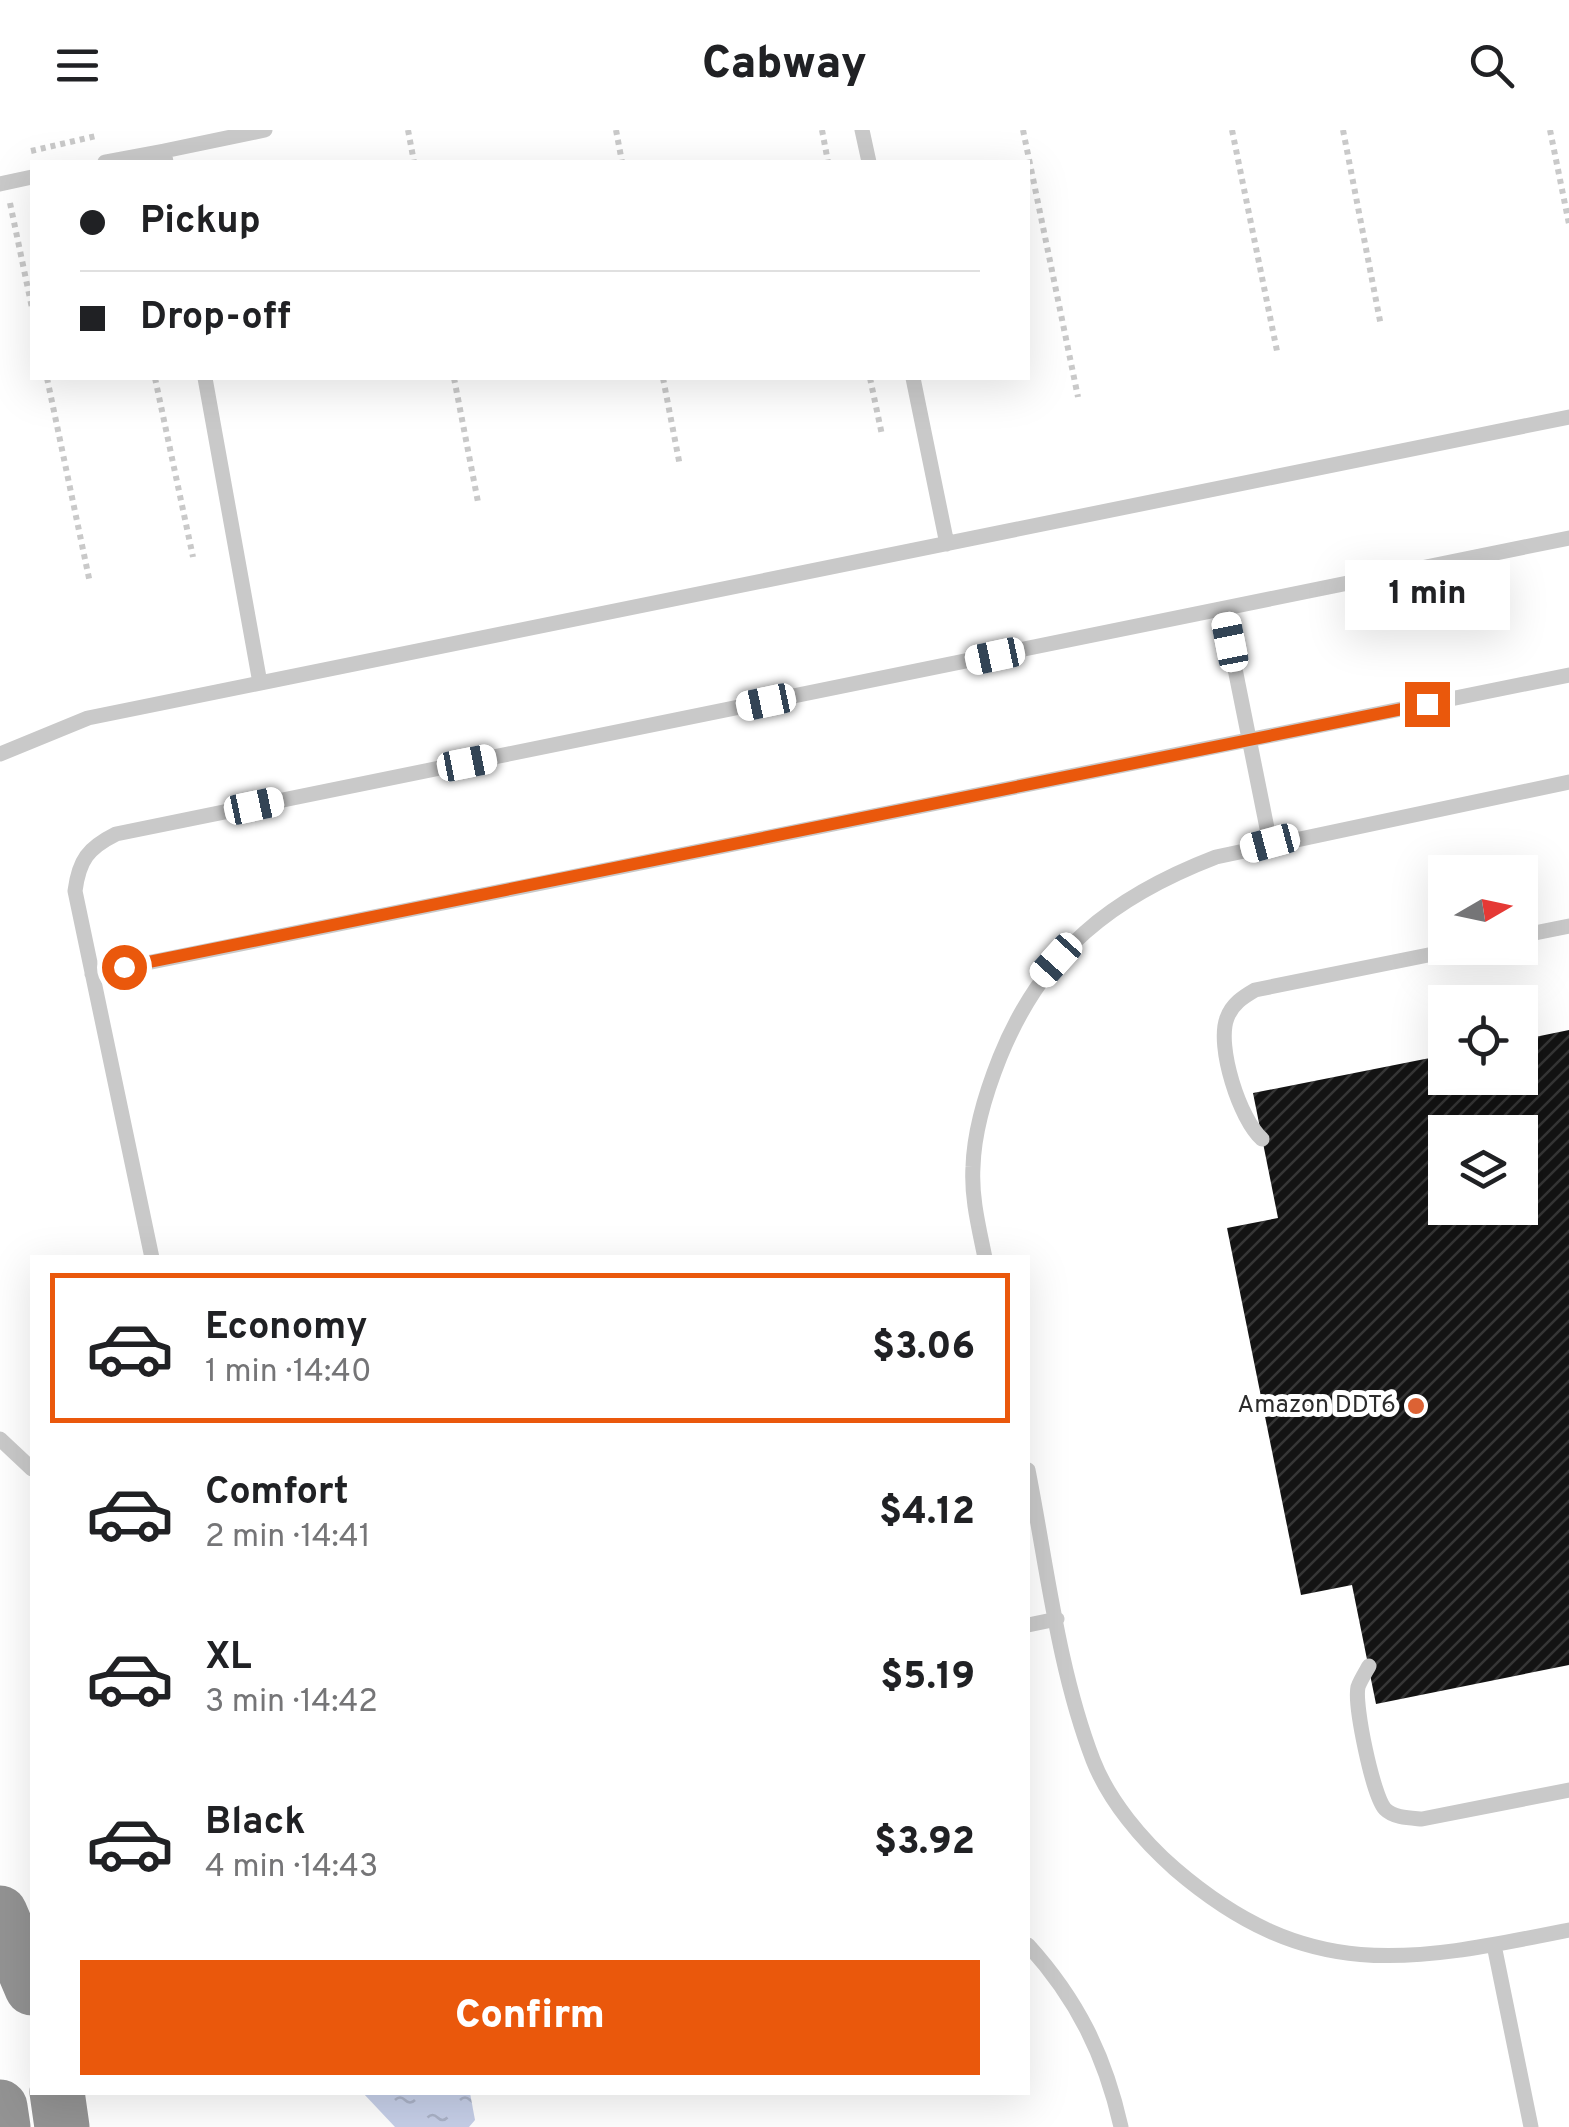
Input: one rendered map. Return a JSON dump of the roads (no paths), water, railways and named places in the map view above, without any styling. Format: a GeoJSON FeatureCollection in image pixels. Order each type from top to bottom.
{"type":"FeatureCollection","features":[{"type":"Feature","properties":{"kind":"highway"},"geometry":{"type":"LineString","coordinates":[[0,1913],[30,1983]]}},
{"type":"Feature","properties":{"kind":"highway"},"geometry":{"type":"LineString","coordinates":[[57,2095],[62,2127]]}},
{"type":"Feature","properties":{"kind":"highway"},"geometry":{"type":"LineString","coordinates":[[0,2107],[3,2127]]}},
{"type":"Feature","properties":{"kind":"lane"},"geometry":{"type":"LineString","coordinates":[[129,160],[165,157],[264,130]]}},
{"type":"Feature","properties":{"kind":"lane"},"geometry":{"type":"LineString","coordinates":[[862,130],[869,160]]}},
{"type":"Feature","properties":{"kind":"lane"},"geometry":{"type":"LineString","coordinates":[[3,183],[30,177]]}},
{"type":"Feature","properties":{"kind":"lane"},"geometry":{"type":"LineString","coordinates":[[205,380],[260,684]]}},
{"type":"Feature","properties":{"kind":"lane"},"geometry":{"type":"LineString","coordinates":[[913,380],[946,544]]}},
{"type":"Feature","properties":{"kind":"lane"},"geometry":{"type":"LineString","coordinates":[[0,754],[88,718],[1569,418]]}},
{"type":"Feature","properties":{"kind":"lane"},"geometry":{"type":"LineString","coordinates":[[151,1255],[75,891],[78,865],[94,845],[116,834],[1569,538]]}},
{"type":"Feature","properties":{"kind":"lane"},"geometry":{"type":"LineString","coordinates":[[1223,609],[1270,843]]}},
{"type":"Feature","properties":{"kind":"lane"},"geometry":{"type":"LineString","coordinates":[[92,974],[1569,675]]}},
{"type":"Feature","properties":{"kind":"lane"},"geometry":{"type":"LineString","coordinates":[[985,1255],[972,1170],[976,1129],[1010,1031],[1038,980],[1074,940],[1118,904],[1165,877],[1270,843],[1569,782]]}},
{"type":"Feature","properties":{"kind":"lane"},"geometry":{"type":"LineString","coordinates":[[1538,932],[1569,926]]}},
{"type":"Feature","properties":{"kind":"lane"},"geometry":{"type":"LineString","coordinates":[[1262,1138],[1248,1126],[1239,1108],[1226,1043],[1226,1020],[1238,999],[1255,990],[1428,955]]}},
{"type":"Feature","properties":{"kind":"lane"},"geometry":{"type":"LineString","coordinates":[[0,1439],[30,1467]]}},
{"type":"Feature","properties":{"kind":"lane"},"geometry":{"type":"LineString","coordinates":[[1030,1480],[1078,1716],[1094,1764],[1110,1793],[1155,1851],[1226,1909],[1305,1944],[1348,1953],[1392,1958],[1440,1956],[1569,1930]]}},
{"type":"Feature","properties":{"kind":"lane"},"geometry":{"type":"LineString","coordinates":[[1030,1626],[1057,1619]]}},
{"type":"Feature","properties":{"kind":"lane"},"geometry":{"type":"LineString","coordinates":[[1368,1666],[1358,1688],[1358,1704],[1374,1786],[1384,1808],[1400,1817],[1422,1819],[1569,1790]]}},
{"type":"Feature","properties":{"kind":"lane"},"geometry":{"type":"LineString","coordinates":[[1494,1945],[1531,2127]]}},
{"type":"Feature","properties":{"kind":"lane"},"geometry":{"type":"LineString","coordinates":[[1030,1948],[1080,2012],[1100,2052],[1121,2127]]}},
{"type":"Feature","properties":{"kind":"water"},"geometry":{"type":"Polygon","coordinates":[[[365,2095],[470,2095],[475,2120],[469,2127],[395,2127],[365,2095]]]}},
{"type":"Feature","properties":{"kind":"place","name":"Amazon DDT6"},"geometry":{"type":"Point","coordinates":[1416,1406]}}]}
